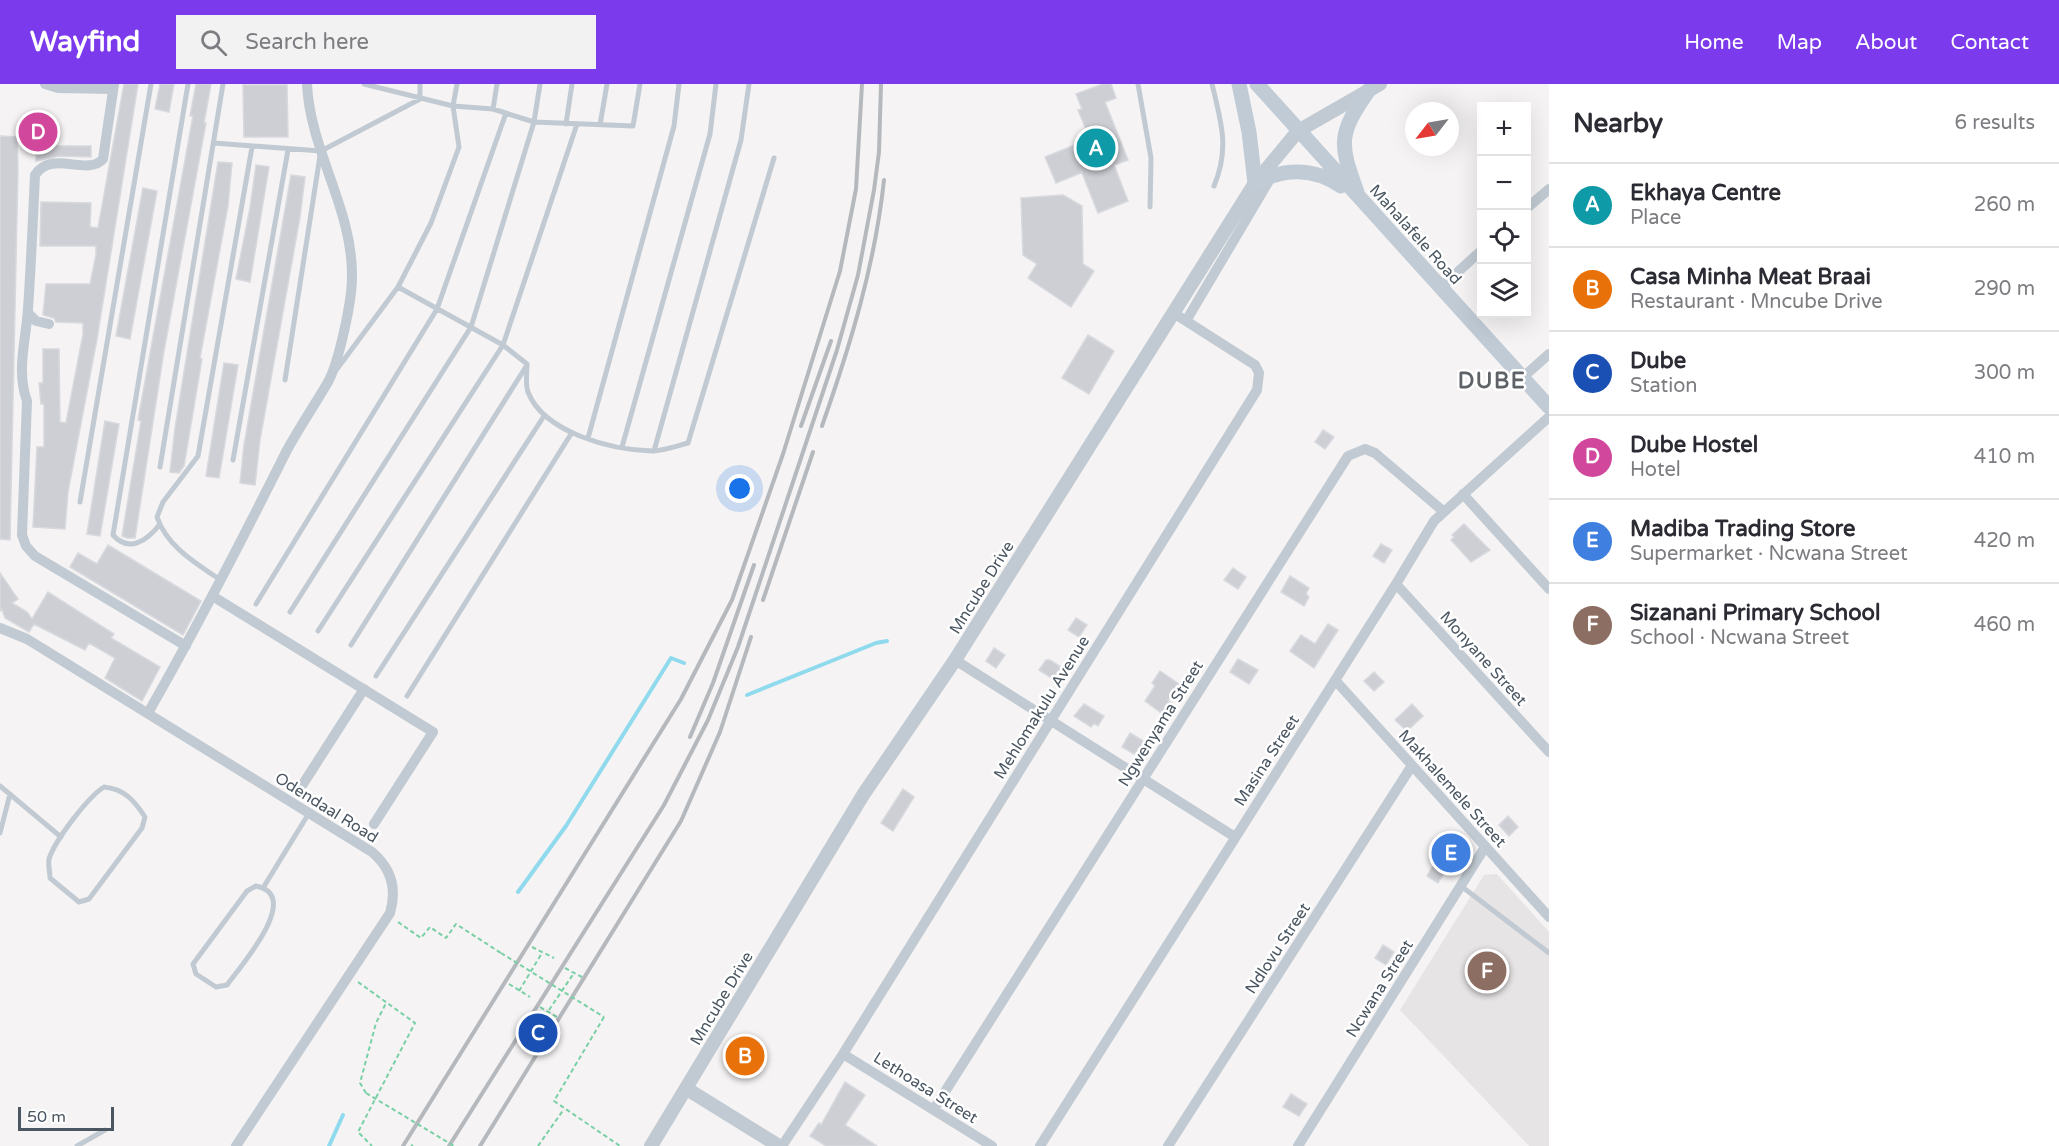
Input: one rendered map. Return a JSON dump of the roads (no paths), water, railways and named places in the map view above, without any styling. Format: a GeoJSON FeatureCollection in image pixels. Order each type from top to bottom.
{"type":"FeatureCollection","features":[{"type":"Feature","properties":{"kind":"main road"},"geometry":{"type":"LineString","coordinates":[[1239,84],[1249,132],[1255,183],[1273,174],[1310,172],[1330,179],[1360,200]]}},
{"type":"Feature","properties":{"kind":"main road","name":"Mahalafele Road"},"geometry":{"type":"LineString","coordinates":[[1257,84],[1549,407]]}},
{"type":"Feature","properties":{"kind":"main road"},"geometry":{"type":"LineString","coordinates":[[1360,200],[1347,164],[1344,143],[1348,120],[1374,87]]}},
{"type":"Feature","properties":{"kind":"street"},"geometry":{"type":"LineString","coordinates":[[45,84],[58,88],[113,87],[104,152],[99,163],[51,164],[40,168],[35,175],[28,313],[24,327],[22,361],[22,388],[32,399],[22,525],[26,546],[35,556],[186,646]]}},
{"type":"Feature","properties":{"kind":"street"},"geometry":{"type":"LineString","coordinates":[[148,712],[214,597],[302,422],[329,381],[348,312],[352,277],[347,225],[308,106],[307,84]]}},
{"type":"Feature","properties":{"kind":"street","name":"Mncube Drive"},"geometry":{"type":"LineString","coordinates":[[651,1146],[863,795],[955,660],[1255,183],[1298,131],[1374,87]]}},
{"type":"Feature","properties":{"kind":"street"},"geometry":{"type":"LineString","coordinates":[[1185,321],[1273,174]]}},
{"type":"Feature","properties":{"kind":"street"},"geometry":{"type":"LineString","coordinates":[[1531,205],[1549,189]]}},
{"type":"Feature","properties":{"kind":"street"},"geometry":{"type":"LineString","coordinates":[[1440,288],[1477,255]]}},
{"type":"Feature","properties":{"kind":"street","name":"Mehlomakulu Avenue"},"geometry":{"type":"LineString","coordinates":[[781,1146],[843,1054],[1257,390],[1259,373],[1255,364],[1172,312]]}},
{"type":"Feature","properties":{"kind":"street"},"geometry":{"type":"LineString","coordinates":[[28,313],[36,321],[49,324]]}},
{"type":"Feature","properties":{"kind":"street"},"geometry":{"type":"LineString","coordinates":[[1522,378],[1549,354]]}},
{"type":"Feature","properties":{"kind":"street","name":"Masina Street"},"geometry":{"type":"LineString","coordinates":[[1040,1146],[1396,584],[1425,532],[1443,511],[1549,417]]}},
{"type":"Feature","properties":{"kind":"street","name":"Ngwenyama Street"},"geometry":{"type":"LineString","coordinates":[[934,1109],[1348,456],[1365,449],[1376,453],[1443,511]]}},
{"type":"Feature","properties":{"kind":"street"},"geometry":{"type":"LineString","coordinates":[[1463,494],[1549,589]]}},
{"type":"Feature","properties":{"kind":"street","name":"Monyane Street"},"geometry":{"type":"LineString","coordinates":[[1396,584],[1549,752]]}},
{"type":"Feature","properties":{"kind":"street"},"geometry":{"type":"LineString","coordinates":[[214,597],[433,732],[374,825]]}},
{"type":"Feature","properties":{"kind":"street","name":"Odendaal Road"},"geometry":{"type":"LineString","coordinates":[[0,628],[27,639],[148,712],[372,852],[384,865],[393,887],[388,915],[236,1146]]}},
{"type":"Feature","properties":{"kind":"street"},"geometry":{"type":"LineString","coordinates":[[955,660],[1235,837]]}},
{"type":"Feature","properties":{"kind":"street","name":"Makhalemele Street"},"geometry":{"type":"LineString","coordinates":[[1335,680],[1411,767],[1549,917]]}},
{"type":"Feature","properties":{"kind":"street"},"geometry":{"type":"LineString","coordinates":[[303,784],[364,690]]}},
{"type":"Feature","properties":{"kind":"street","name":"Ndlovu Street"},"geometry":{"type":"LineString","coordinates":[[1168,1146],[1411,767]]}},
{"type":"Feature","properties":{"kind":"street","name":"Ncwana Street"},"geometry":{"type":"LineString","coordinates":[[1298,1146],[1485,847]]}},
{"type":"Feature","properties":{"kind":"street","name":"Lethoasa Street"},"geometry":{"type":"LineString","coordinates":[[843,1054],[992,1146]]}},
{"type":"Feature","properties":{"kind":"street"},"geometry":{"type":"LineString","coordinates":[[687,1089],[781,1146]]}},
{"type":"Feature","properties":{"kind":"lane"},"geometry":{"type":"LineString","coordinates":[[80,502],[152,84]]}},
{"type":"Feature","properties":{"kind":"lane"},"geometry":{"type":"LineString","coordinates":[[159,524],[142,541],[130,546],[121,544],[113,535],[188,84]]}},
{"type":"Feature","properties":{"kind":"lane"},"geometry":{"type":"LineString","coordinates":[[160,467],[223,84]]}},
{"type":"Feature","properties":{"kind":"lane"},"geometry":{"type":"LineString","coordinates":[[364,84],[453,106],[493,109],[534,122],[633,126],[640,84]]}},
{"type":"Feature","properties":{"kind":"lane"},"geometry":{"type":"LineString","coordinates":[[420,84],[420,99]]}},
{"type":"Feature","properties":{"kind":"lane"},"geometry":{"type":"LineString","coordinates":[[329,381],[398,287],[431,223],[459,147],[453,106],[457,84]]}},
{"type":"Feature","properties":{"kind":"lane"},"geometry":{"type":"LineString","coordinates":[[493,109],[497,84]]}},
{"type":"Feature","properties":{"kind":"lane"},"geometry":{"type":"LineString","coordinates":[[290,612],[471,327],[534,122],[540,84]]}},
{"type":"Feature","properties":{"kind":"lane"},"geometry":{"type":"LineString","coordinates":[[566,123],[572,84]]}},
{"type":"Feature","properties":{"kind":"lane"},"geometry":{"type":"LineString","coordinates":[[600,125],[607,84]]}},
{"type":"Feature","properties":{"kind":"lane"},"geometry":{"type":"LineString","coordinates":[[588,438],[674,126],[679,84]]}},
{"type":"Feature","properties":{"kind":"lane"},"geometry":{"type":"LineString","coordinates":[[622,447],[710,134],[716,84]]}},
{"type":"Feature","properties":{"kind":"lane"},"geometry":{"type":"LineString","coordinates":[[654,451],[741,140],[748,84]]}},
{"type":"Feature","properties":{"kind":"lane"},"geometry":{"type":"LineString","coordinates":[[1138,84],[1151,158],[1150,207]]}},
{"type":"Feature","properties":{"kind":"lane"},"geometry":{"type":"LineString","coordinates":[[1212,84],[1225,143],[1222,168],[1214,186]]}},
{"type":"Feature","properties":{"kind":"lane"},"geometry":{"type":"LineString","coordinates":[[214,143],[321,151],[420,99]]}},
{"type":"Feature","properties":{"kind":"lane"},"geometry":{"type":"LineString","coordinates":[[256,604],[437,309],[507,113]]}},
{"type":"Feature","properties":{"kind":"lane"},"geometry":{"type":"LineString","coordinates":[[318,631],[503,345],[577,124]]}},
{"type":"Feature","properties":{"kind":"lane"},"geometry":{"type":"LineString","coordinates":[[222,581],[190,560],[161,530],[157,517],[163,502],[198,456],[252,147]]}},
{"type":"Feature","properties":{"kind":"lane"},"geometry":{"type":"LineString","coordinates":[[233,460],[288,150]]}},
{"type":"Feature","properties":{"kind":"lane"},"geometry":{"type":"LineString","coordinates":[[285,380],[321,151]]}},
{"type":"Feature","properties":{"kind":"lane"},"geometry":{"type":"LineString","coordinates":[[398,287],[503,345],[527,364],[528,391],[544,416],[571,434],[622,447],[654,451],[688,443],[774,158]]}},
{"type":"Feature","properties":{"kind":"lane"},"geometry":{"type":"LineString","coordinates":[[351,645],[527,364]]}},
{"type":"Feature","properties":{"kind":"lane"},"geometry":{"type":"LineString","coordinates":[[376,676],[544,416]]}},
{"type":"Feature","properties":{"kind":"lane"},"geometry":{"type":"LineString","coordinates":[[406,696],[571,434]]}},
{"type":"Feature","properties":{"kind":"lane"},"geometry":{"type":"LineString","coordinates":[[0,786],[62,837]]}},
{"type":"Feature","properties":{"kind":"lane"},"geometry":{"type":"LineString","coordinates":[[104,787],[117,788],[135,800],[145,816],[142,828],[89,899],[79,902],[50,879],[49,860],[62,837],[93,794],[104,787]]}},
{"type":"Feature","properties":{"kind":"lane"},"geometry":{"type":"LineString","coordinates":[[0,832],[10,794]]}},
{"type":"Feature","properties":{"kind":"lane"},"geometry":{"type":"LineString","coordinates":[[263,888],[309,813]]}},
{"type":"Feature","properties":{"kind":"lane"},"geometry":{"type":"LineString","coordinates":[[256,886],[263,888],[273,904],[272,922],[227,985],[216,987],[196,974],[193,964],[246,891],[256,886]]}},
{"type":"Feature","properties":{"kind":"lane"},"geometry":{"type":"LineString","coordinates":[[1461,886],[1549,953]]}},
{"type":"Feature","properties":{"kind":"lane"},"geometry":{"type":"LineString","coordinates":[[77,1146],[105,1130]]}},
{"type":"Feature","properties":{"kind":"waterway"},"geometry":{"type":"LineString","coordinates":[[747,695],[876,643],[887,641]]}},
{"type":"Feature","properties":{"kind":"waterway"},"geometry":{"type":"LineString","coordinates":[[518,892],[566,826],[671,658],[684,663]]}},
{"type":"Feature","properties":{"kind":"waterway"},"geometry":{"type":"LineString","coordinates":[[329,1146],[343,1115]]}},
{"type":"Feature","properties":{"kind":"railway"},"geometry":{"type":"LineString","coordinates":[[403,1146],[681,699],[732,600],[783,454],[840,271],[856,189],[862,84]]}},
{"type":"Feature","properties":{"kind":"railway"},"geometry":{"type":"LineString","coordinates":[[449,1146],[664,805],[708,720],[738,647],[837,350],[858,275],[879,152],[881,84]]}},
{"type":"Feature","properties":{"kind":"railway"},"geometry":{"type":"LineString","coordinates":[[822,426],[868,274],[884,180]]}},
{"type":"Feature","properties":{"kind":"railway"},"geometry":{"type":"LineString","coordinates":[[801,426],[831,341]]}},
{"type":"Feature","properties":{"kind":"railway"},"geometry":{"type":"LineString","coordinates":[[763,600],[813,452]]}},
{"type":"Feature","properties":{"kind":"railway"},"geometry":{"type":"LineString","coordinates":[[690,737],[713,683],[754,565]]}},
{"type":"Feature","properties":{"kind":"railway"},"geometry":{"type":"LineString","coordinates":[[480,1146],[681,821],[720,732],[751,637]]}},
{"type":"Feature","properties":{"kind":"place","name":"Dube Hostel"},"geometry":{"type":"Point","coordinates":[38,132]}},
{"type":"Feature","properties":{"kind":"place","name":"Ekhaya Centre"},"geometry":{"type":"Point","coordinates":[1096,148]}},
{"type":"Feature","properties":{"kind":"place","name":"Madiba Trading Store"},"geometry":{"type":"Point","coordinates":[1451,853]}},
{"type":"Feature","properties":{"kind":"place","name":"Sizanani Primary School"},"geometry":{"type":"Point","coordinates":[1487,971]}},
{"type":"Feature","properties":{"kind":"place","name":"Dube"},"geometry":{"type":"Point","coordinates":[538,1033]}},
{"type":"Feature","properties":{"kind":"place","name":"Casa Minha Meat Braai"},"geometry":{"type":"Point","coordinates":[745,1056]}},
{"type":"Feature","properties":{"kind":"district","name":"DUBE"},"geometry":{"type":"Point","coordinates":[1492,380]}}]}
